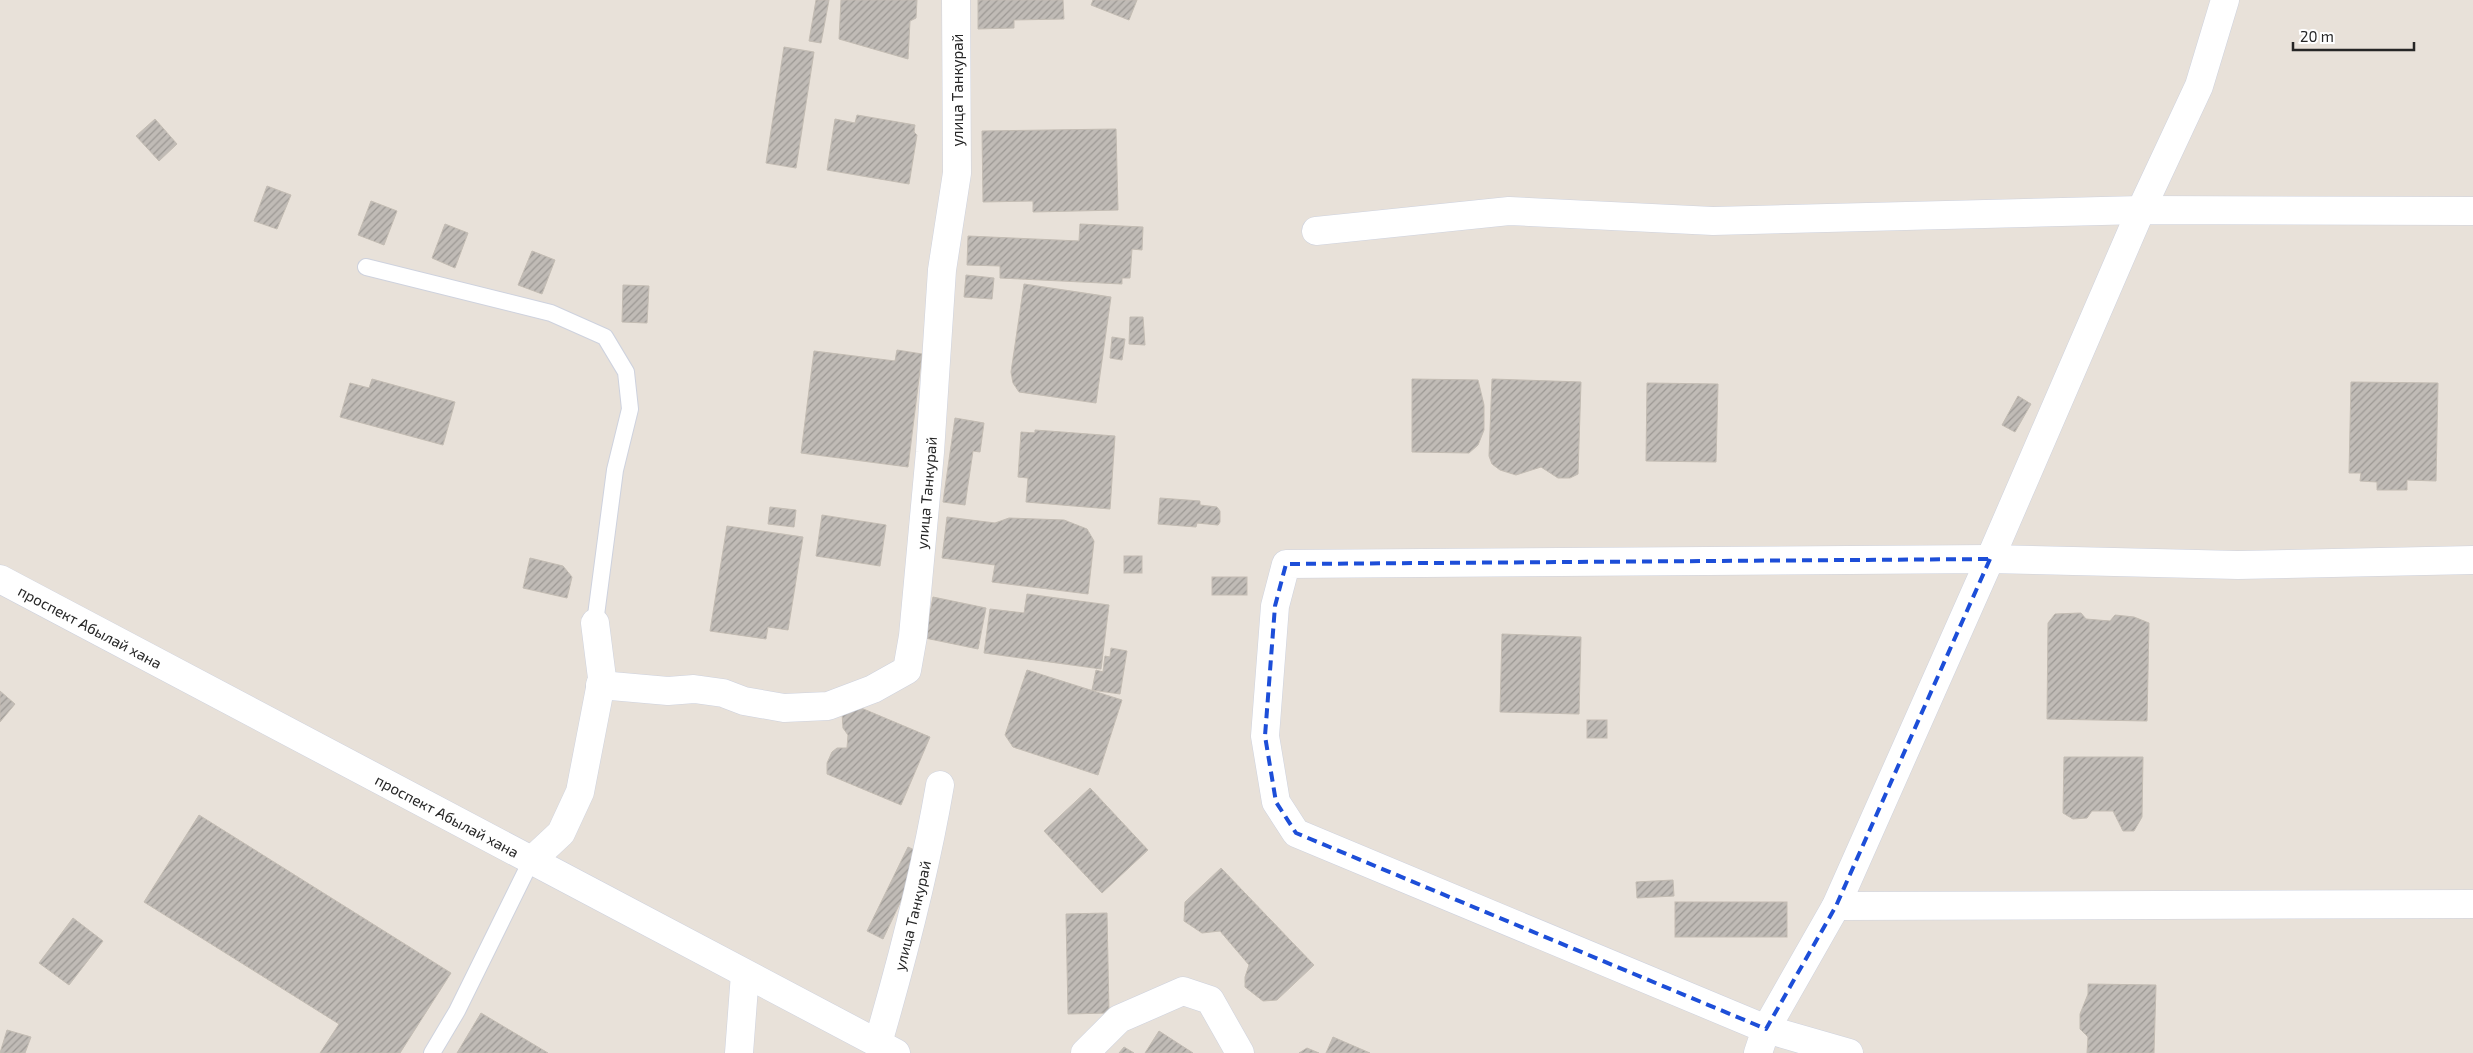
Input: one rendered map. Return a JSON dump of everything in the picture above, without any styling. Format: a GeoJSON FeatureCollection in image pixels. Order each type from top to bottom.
{"type":"FeatureCollection","features":[{"type":"Feature","properties":{"kind":"street","name":"улица Танкурай"},"geometry":{"type":"LineString","coordinates":[[600,685],[668,691],[694,689],[723,693],[744,701],[784,708],[828,706],[873,689],[907,670],[930,452],[942,270],[957,173],[956,0]]}},
{"type":"Feature","properties":{"kind":"street"},"geometry":{"type":"LineString","coordinates":[[1762,1041],[1836,906],[1990,559],[2141,210],[2198,86],[2225,0]]}},
{"type":"Feature","properties":{"kind":"street"},"geometry":{"type":"LineString","coordinates":[[1316,231],[1509,211],[1713,221],[2141,210],[2473,211]]}},
{"type":"Feature","properties":{"kind":"street"},"geometry":{"type":"LineString","coordinates":[[1850,1053],[1762,1041],[1296,833],[1276,802],[1266,736],[1275,606],[1286,564],[1990,559],[2238,565],[2473,560]]}},
{"type":"Feature","properties":{"kind":"street","name":"проспект Абылай хана"},"geometry":{"type":"LineString","coordinates":[[0,579],[531,862],[887,1048]]}},
{"type":"Feature","properties":{"kind":"street"},"geometry":{"type":"LineString","coordinates":[[531,862],[561,833],[580,792],[602,678],[596,623]]}},
{"type":"Feature","properties":{"kind":"street","name":"улица Танкурай"},"geometry":{"type":"LineString","coordinates":[[887,1048],[903,957],[928,854],[940,785]]}},
{"type":"Feature","properties":{"kind":"street"},"geometry":{"type":"LineString","coordinates":[[1836,906],[2473,904]]}},
{"type":"Feature","properties":{"kind":"street"},"geometry":{"type":"LineString","coordinates":[[739,1053],[745,974]]}},
{"type":"Feature","properties":{"kind":"street"},"geometry":{"type":"LineString","coordinates":[[1085,1053],[1119,1018],[1182,991],[1210,1000],[1240,1053]]}},
{"type":"Feature","properties":{"kind":"lane"},"geometry":{"type":"LineString","coordinates":[[366,267],[551,313],[605,338],[609,344],[626,372],[630,409],[615,470],[596,623]]}},
{"type":"Feature","properties":{"kind":"lane"},"geometry":{"type":"LineString","coordinates":[[432,1053],[456,1011],[531,862]]}},
{"type":"Feature","properties":{"kind":"highlighted area"},"geometry":{"type":"Polygon","coordinates":[[[1990,559],[1836,906],[1766,1029],[1296,833],[1276,802],[1265,736],[1275,606],[1286,564],[1990,559]]]}},
{"type":"Feature","properties":{"kind":"building"},"geometry":{"type":"Polygon","coordinates":[[[816,0],[829,0],[821,43],[809,41],[816,0]]]}},
{"type":"Feature","properties":{"kind":"building"},"geometry":{"type":"Polygon","coordinates":[[[841,0],[917,0],[916,18],[910,21],[908,59],[839,39],[841,0]]]}},
{"type":"Feature","properties":{"kind":"building"},"geometry":{"type":"Polygon","coordinates":[[[978,0],[1063,0],[1064,19],[1014,20],[1014,28],[978,29],[978,0]]]}},
{"type":"Feature","properties":{"kind":"building"},"geometry":{"type":"Polygon","coordinates":[[[1093,0],[1137,0],[1129,20],[1091,5],[1093,0]]]}},
{"type":"Feature","properties":{"kind":"building"},"geometry":{"type":"Polygon","coordinates":[[[784,47],[814,52],[796,168],[766,163],[784,47]]]}},
{"type":"Feature","properties":{"kind":"building"},"geometry":{"type":"Polygon","coordinates":[[[857,115],[915,125],[914,132],[917,135],[909,184],[827,170],[835,119],[855,123],[857,115]]]}},
{"type":"Feature","properties":{"kind":"building"},"geometry":{"type":"Polygon","coordinates":[[[155,119],[177,144],[159,161],[136,136],[155,119]]]}},
{"type":"Feature","properties":{"kind":"building"},"geometry":{"type":"Polygon","coordinates":[[[1116,129],[1118,210],[1033,212],[1033,201],[983,202],[982,131],[1116,129]]]}},
{"type":"Feature","properties":{"kind":"building"},"geometry":{"type":"Polygon","coordinates":[[[267,186],[291,195],[277,229],[254,221],[267,186]]]}},
{"type":"Feature","properties":{"kind":"building"},"geometry":{"type":"Polygon","coordinates":[[[371,201],[397,211],[384,245],[358,235],[371,201]]]}},
{"type":"Feature","properties":{"kind":"building"},"geometry":{"type":"Polygon","coordinates":[[[445,224],[468,233],[455,268],[432,258],[445,224]]]}},
{"type":"Feature","properties":{"kind":"building"},"geometry":{"type":"Polygon","coordinates":[[[1080,224],[1143,227],[1142,250],[1132,249],[1130,278],[1122,278],[1122,284],[1000,278],[1000,266],[967,265],[968,236],[1079,241],[1080,224]]]}},
{"type":"Feature","properties":{"kind":"building"},"geometry":{"type":"Polygon","coordinates":[[[532,251],[555,260],[542,294],[518,285],[532,251]]]}},
{"type":"Feature","properties":{"kind":"building"},"geometry":{"type":"Polygon","coordinates":[[[966,275],[994,278],[992,299],[964,297],[966,275]]]}},
{"type":"Feature","properties":{"kind":"building"},"geometry":{"type":"Polygon","coordinates":[[[1024,284],[1111,297],[1096,403],[1019,392],[1013,383],[1011,372],[1024,284]]]}},
{"type":"Feature","properties":{"kind":"building"},"geometry":{"type":"Polygon","coordinates":[[[623,285],[649,286],[647,323],[622,322],[623,285]]]}},
{"type":"Feature","properties":{"kind":"building"},"geometry":{"type":"Polygon","coordinates":[[[1130,317],[1143,317],[1145,345],[1129,344],[1130,317]]]}},
{"type":"Feature","properties":{"kind":"building"},"geometry":{"type":"Polygon","coordinates":[[[1112,337],[1125,339],[1122,360],[1110,358],[1112,337]]]}},
{"type":"Feature","properties":{"kind":"building"},"geometry":{"type":"Polygon","coordinates":[[[897,350],[922,354],[908,467],[801,453],[814,351],[895,361],[897,350]]]}},
{"type":"Feature","properties":{"kind":"building"},"geometry":{"type":"Polygon","coordinates":[[[372,379],[455,402],[443,445],[340,417],[350,383],[369,388],[372,379]]]}},
{"type":"Feature","properties":{"kind":"building"},"geometry":{"type":"Polygon","coordinates":[[[1412,379],[1478,380],[1484,405],[1484,430],[1478,445],[1469,453],[1412,452],[1412,379]]]}},
{"type":"Feature","properties":{"kind":"building"},"geometry":{"type":"Polygon","coordinates":[[[1492,379],[1581,382],[1578,474],[1570,478],[1558,478],[1541,467],[1516,475],[1500,470],[1492,464],[1489,456],[1492,379]]]}},
{"type":"Feature","properties":{"kind":"building"},"geometry":{"type":"Polygon","coordinates":[[[2351,382],[2438,383],[2436,481],[2407,480],[2407,490],[2377,490],[2377,482],[2360,481],[2361,473],[2349,473],[2351,382]]]}},
{"type":"Feature","properties":{"kind":"building"},"geometry":{"type":"Polygon","coordinates":[[[1647,383],[1718,384],[1716,462],[1646,461],[1647,383]]]}},
{"type":"Feature","properties":{"kind":"building"},"geometry":{"type":"Polygon","coordinates":[[[2018,396],[2031,404],[2015,432],[2002,425],[2018,396]]]}},
{"type":"Feature","properties":{"kind":"building"},"geometry":{"type":"Polygon","coordinates":[[[955,418],[984,423],[980,452],[973,451],[965,505],[943,502],[955,418]]]}},
{"type":"Feature","properties":{"kind":"building"},"geometry":{"type":"Polygon","coordinates":[[[1035,430],[1115,436],[1110,509],[1026,502],[1028,478],[1018,477],[1021,432],[1035,433],[1035,430]]]}},
{"type":"Feature","properties":{"kind":"building"},"geometry":{"type":"Polygon","coordinates":[[[1160,498],[1200,501],[1200,505],[1217,507],[1220,511],[1220,522],[1218,525],[1197,523],[1196,527],[1158,524],[1160,498]]]}},
{"type":"Feature","properties":{"kind":"building"},"geometry":{"type":"Polygon","coordinates":[[[770,507],[796,510],[794,527],[768,524],[770,507]]]}},
{"type":"Feature","properties":{"kind":"building"},"geometry":{"type":"Polygon","coordinates":[[[822,515],[886,525],[880,566],[816,556],[822,515]]]}},
{"type":"Feature","properties":{"kind":"building"},"geometry":{"type":"Polygon","coordinates":[[[947,517],[995,523],[1009,518],[1064,520],[1087,529],[1094,541],[1088,594],[992,582],[995,565],[942,558],[947,517]]]}},
{"type":"Feature","properties":{"kind":"building"},"geometry":{"type":"Polygon","coordinates":[[[727,526],[803,537],[788,630],[768,627],[766,639],[710,631],[727,526]]]}},
{"type":"Feature","properties":{"kind":"building"},"geometry":{"type":"Polygon","coordinates":[[[1124,556],[1142,556],[1142,573],[1124,573],[1124,556]]]}},
{"type":"Feature","properties":{"kind":"building"},"geometry":{"type":"Polygon","coordinates":[[[530,558],[563,566],[572,577],[567,598],[523,588],[530,558]]]}},
{"type":"Feature","properties":{"kind":"building"},"geometry":{"type":"Polygon","coordinates":[[[1212,577],[1247,577],[1247,595],[1212,595],[1212,577]]]}},
{"type":"Feature","properties":{"kind":"building"},"geometry":{"type":"Polygon","coordinates":[[[1027,594],[1109,605],[1101,669],[984,653],[990,609],[1024,613],[1027,594]]]}},
{"type":"Feature","properties":{"kind":"building"},"geometry":{"type":"Polygon","coordinates":[[[933,597],[986,608],[978,649],[925,638],[933,597]]]}},
{"type":"Feature","properties":{"kind":"building"},"geometry":{"type":"Polygon","coordinates":[[[2081,613],[2086,619],[2110,621],[2115,615],[2134,617],[2149,623],[2147,721],[2047,719],[2048,623],[2055,614],[2081,613]]]}},
{"type":"Feature","properties":{"kind":"building"},"geometry":{"type":"Polygon","coordinates":[[[1502,634],[1581,637],[1579,714],[1500,712],[1502,634]]]}},
{"type":"Feature","properties":{"kind":"building"},"geometry":{"type":"Polygon","coordinates":[[[1111,648],[1127,651],[1120,694],[1092,690],[1096,670],[1103,672],[1105,656],[1110,657],[1111,648]]]}},
{"type":"Feature","properties":{"kind":"building"},"geometry":{"type":"Polygon","coordinates":[[[1027,670],[1122,700],[1098,775],[1013,747],[1005,735],[1027,670]]]}},
{"type":"Feature","properties":{"kind":"building"},"geometry":{"type":"Polygon","coordinates":[[[0,691],[15,704],[0,722],[0,691]]]}},
{"type":"Feature","properties":{"kind":"building"},"geometry":{"type":"Polygon","coordinates":[[[854,705],[930,737],[901,805],[827,774],[827,763],[832,752],[837,748],[847,748],[848,735],[843,728],[842,713],[854,705]]]}},
{"type":"Feature","properties":{"kind":"building"},"geometry":{"type":"Polygon","coordinates":[[[1587,720],[1607,720],[1607,738],[1587,738],[1587,720]]]}},
{"type":"Feature","properties":{"kind":"building"},"geometry":{"type":"Polygon","coordinates":[[[2064,757],[2143,757],[2142,817],[2134,831],[2123,831],[2113,811],[2092,811],[2087,818],[2073,819],[2063,813],[2064,757]]]}},
{"type":"Feature","properties":{"kind":"building"},"geometry":{"type":"Polygon","coordinates":[[[1090,788],[1148,850],[1102,893],[1044,831],[1090,788]]]}},
{"type":"Feature","properties":{"kind":"building"},"geometry":{"type":"Polygon","coordinates":[[[199,815],[451,973],[400,1053],[320,1053],[339,1024],[144,902],[199,815]]]}},
{"type":"Feature","properties":{"kind":"building"},"geometry":{"type":"Polygon","coordinates":[[[908,847],[923,854],[883,939],[867,931],[908,847]]]}},
{"type":"Feature","properties":{"kind":"building"},"geometry":{"type":"Polygon","coordinates":[[[1221,868],[1314,965],[1277,1000],[1263,1001],[1245,987],[1245,977],[1249,965],[1220,931],[1202,933],[1184,921],[1185,902],[1221,868]]]}},
{"type":"Feature","properties":{"kind":"building"},"geometry":{"type":"Polygon","coordinates":[[[1673,880],[1674,896],[1637,898],[1636,882],[1673,880]]]}},
{"type":"Feature","properties":{"kind":"building"},"geometry":{"type":"Polygon","coordinates":[[[1675,902],[1787,902],[1787,937],[1675,937],[1675,902]]]}},
{"type":"Feature","properties":{"kind":"building"},"geometry":{"type":"Polygon","coordinates":[[[1107,913],[1109,1013],[1068,1014],[1066,914],[1107,913]]]}},
{"type":"Feature","properties":{"kind":"building"},"geometry":{"type":"Polygon","coordinates":[[[73,918],[103,941],[69,985],[39,963],[73,918]]]}},
{"type":"Feature","properties":{"kind":"building"},"geometry":{"type":"Polygon","coordinates":[[[2088,984],[2156,985],[2154,1053],[2087,1053],[2088,1037],[2080,1029],[2080,1014],[2088,994],[2088,984]]]}},
{"type":"Feature","properties":{"kind":"building"},"geometry":{"type":"Polygon","coordinates":[[[481,1013],[548,1053],[457,1053],[481,1013]]]}},
{"type":"Feature","properties":{"kind":"building"},"geometry":{"type":"Polygon","coordinates":[[[7,1030],[31,1037],[25,1053],[0,1053],[7,1030]]]}},
{"type":"Feature","properties":{"kind":"building"},"geometry":{"type":"Polygon","coordinates":[[[1159,1031],[1193,1053],[1145,1053],[1159,1031]]]}},
{"type":"Feature","properties":{"kind":"building"},"geometry":{"type":"Polygon","coordinates":[[[1333,1037],[1370,1053],[1326,1053],[1333,1037]]]}},
{"type":"Feature","properties":{"kind":"building"},"geometry":{"type":"Polygon","coordinates":[[[1124,1047],[1134,1053],[1119,1053],[1124,1047]]]}},
{"type":"Feature","properties":{"kind":"building"},"geometry":{"type":"Polygon","coordinates":[[[1307,1048],[1319,1053],[1299,1053],[1307,1048]]]}}]}
